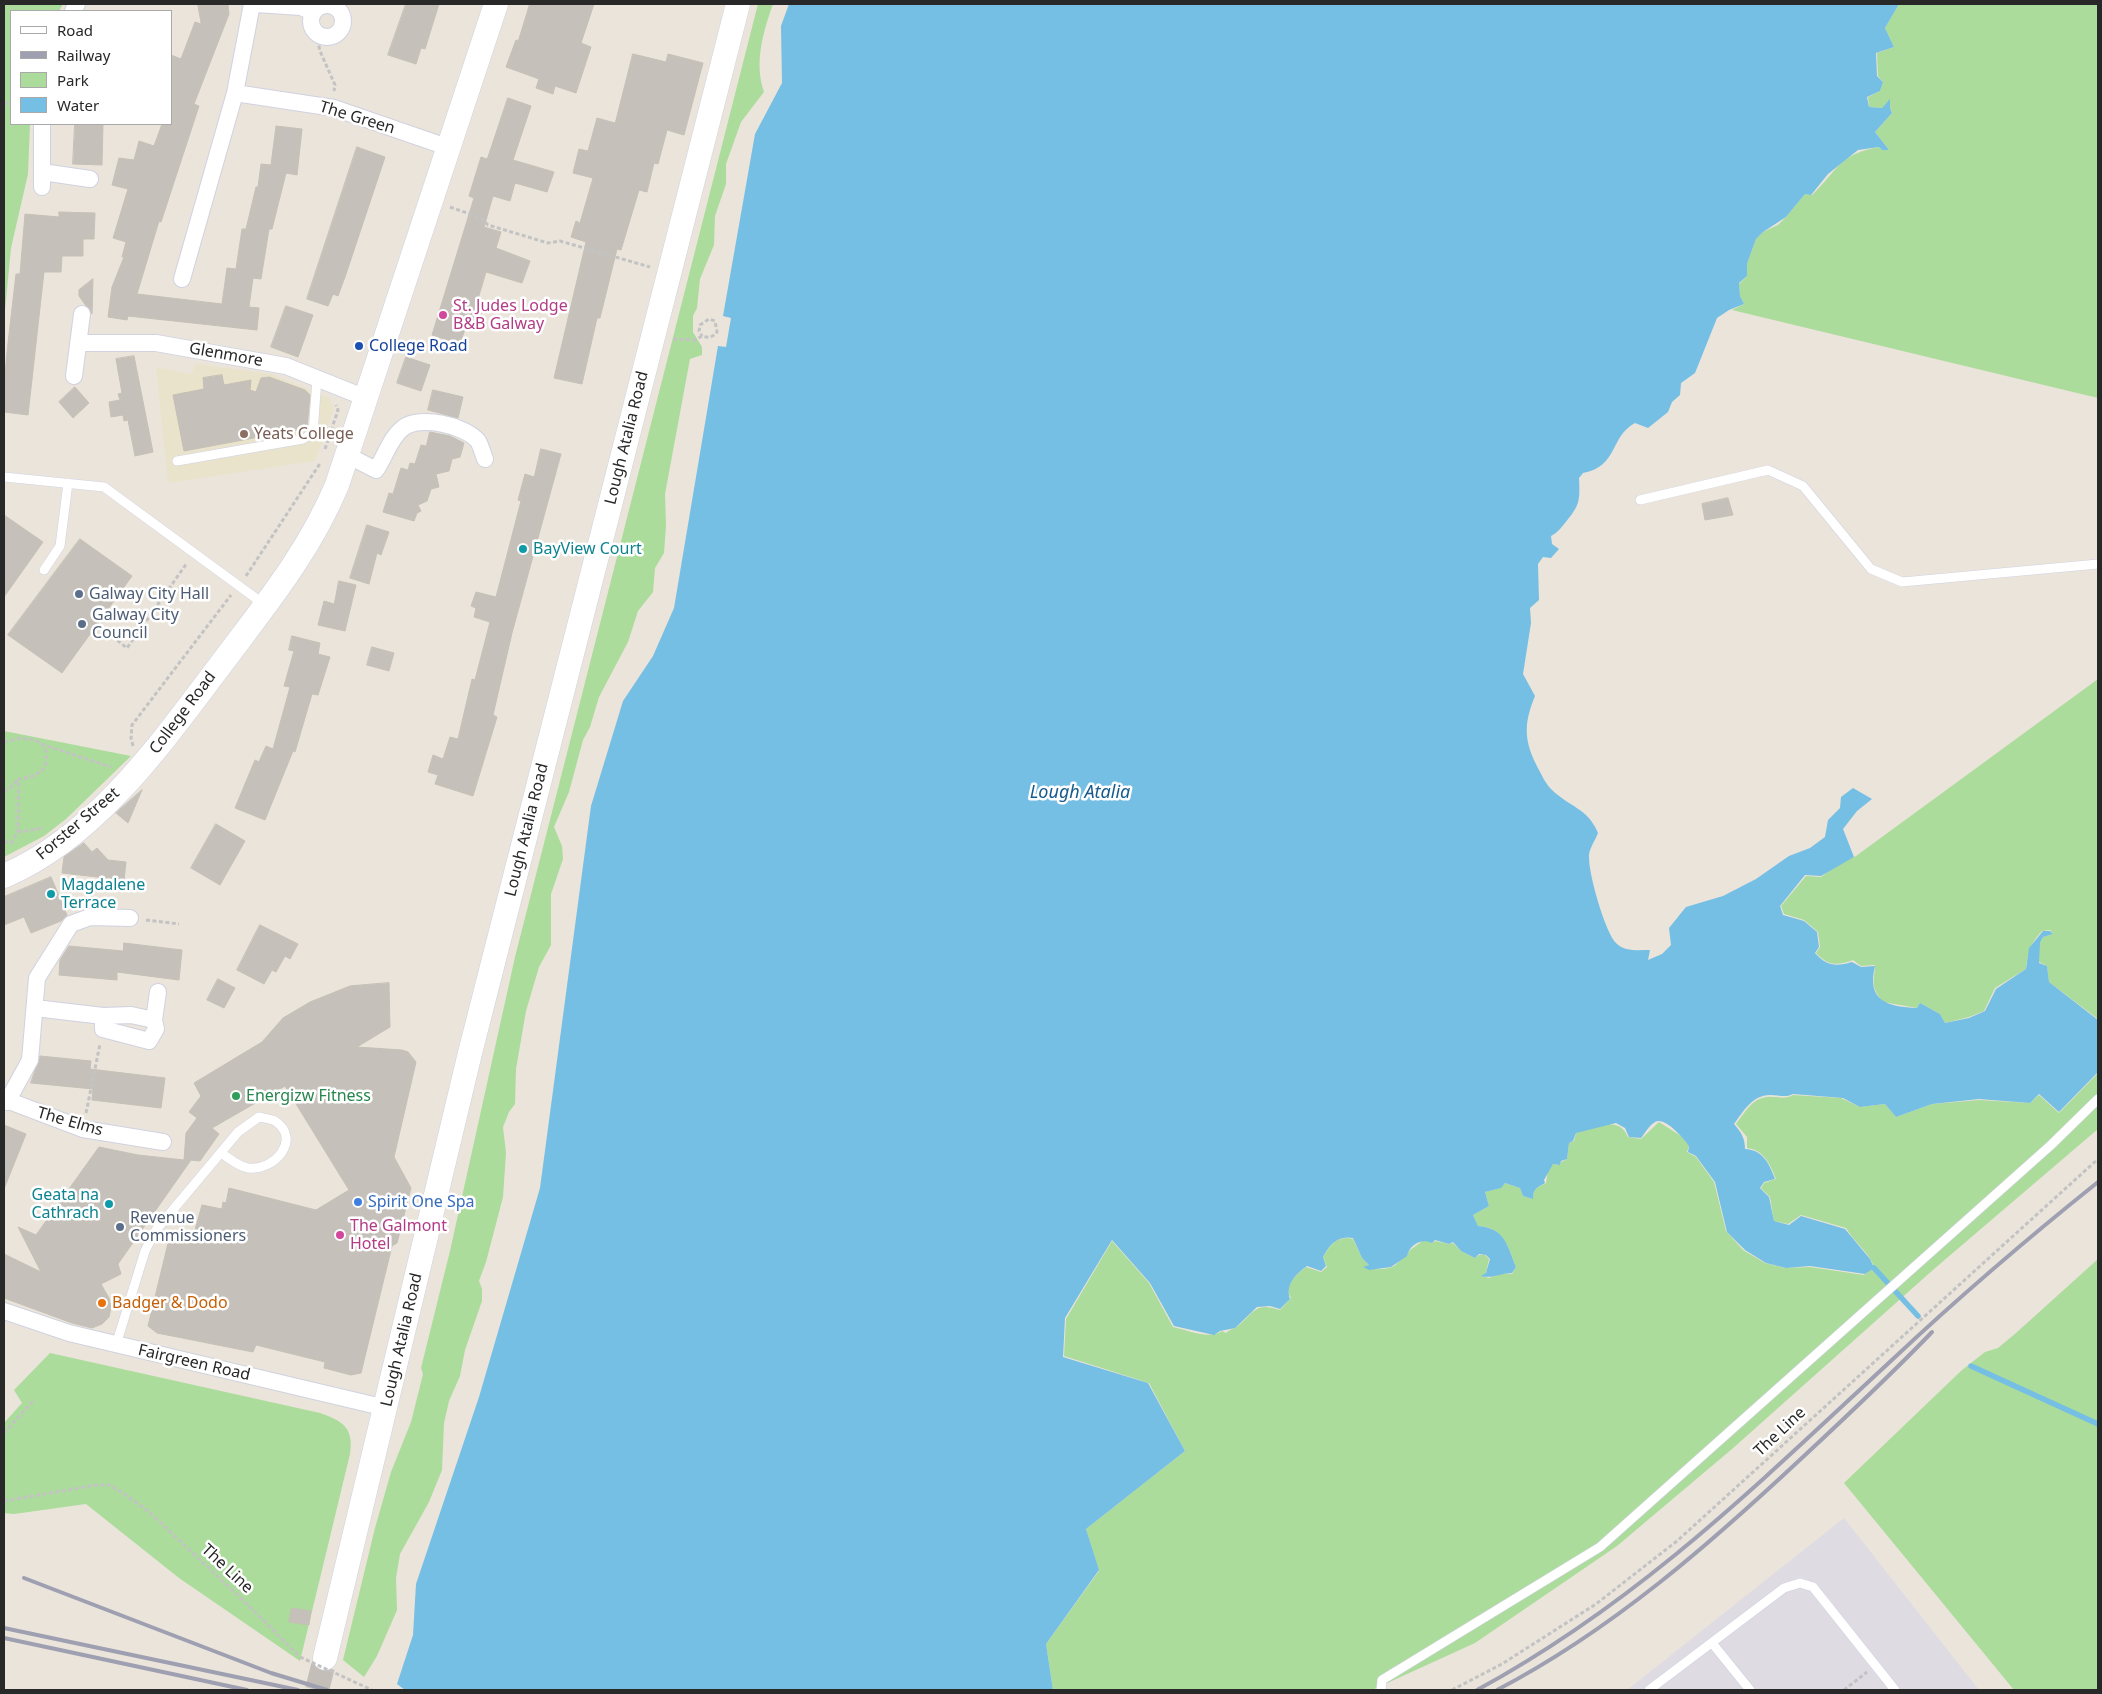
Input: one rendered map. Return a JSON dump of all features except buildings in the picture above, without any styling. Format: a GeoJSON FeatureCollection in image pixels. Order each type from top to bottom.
{"type":"FeatureCollection","features":[{"type":"Feature","properties":{"kind":"street"},"geometry":{"type":"LineString","coordinates":[[182,279],[235,93],[252,4]]}},
{"type":"Feature","properties":{"kind":"street"},"geometry":{"type":"LineString","coordinates":[[256,4],[301,7],[313,12]]}},
{"type":"Feature","properties":{"kind":"street","name":"College Road"},"geometry":{"type":"LineString","coordinates":[[140,757],[265,605],[317,529],[337,485],[496,4]]}},
{"type":"Feature","properties":{"kind":"street","name":"Lough Atalia Road"},"geometry":{"type":"LineString","coordinates":[[325,1658],[470,1052],[738,4]]}},
{"type":"Feature","properties":{"kind":"street"},"geometry":{"type":"LineString","coordinates":[[321,5],[332,5],[343,16],[342,26],[336,35],[325,37],[316,33],[310,23],[313,12],[321,5]]}},
{"type":"Feature","properties":{"kind":"street","name":"The Green"},"geometry":{"type":"LineString","coordinates":[[235,93],[334,108],[448,147]]}},
{"type":"Feature","properties":{"kind":"street"},"geometry":{"type":"LineString","coordinates":[[42,125],[42,180],[90,179]]}},
{"type":"Feature","properties":{"kind":"street"},"geometry":{"type":"LineString","coordinates":[[74,376],[82,314]]}},
{"type":"Feature","properties":{"kind":"street","name":"Glenmore"},"geometry":{"type":"LineString","coordinates":[[79,343],[156,343],[286,366],[366,398]]}},
{"type":"Feature","properties":{"kind":"street"},"geometry":{"type":"LineString","coordinates":[[347,455],[376,470],[393,438],[403,428],[415,421],[445,425],[462,432],[477,441],[485,459]]}},
{"type":"Feature","properties":{"kind":"street","name":"Forster Street"},"geometry":{"type":"LineString","coordinates":[[4,876],[24,868],[48,853],[119,791],[140,757]]}},
{"type":"Feature","properties":{"kind":"street","name":"The Elms"},"geometry":{"type":"LineString","coordinates":[[130,918],[90,916],[71,924],[37,978],[30,1060],[5,1101],[83,1129],[163,1142]]}},
{"type":"Feature","properties":{"kind":"street"},"geometry":{"type":"LineString","coordinates":[[35,1008],[103,1023],[149,1042],[156,1028],[154,1020],[158,992]]}},
{"type":"Feature","properties":{"kind":"street"},"geometry":{"type":"LineString","coordinates":[[103,1023],[131,1015],[154,1020]]}},
{"type":"Feature","properties":{"kind":"street","name":"Fairgreen Road"},"geometry":{"type":"LineString","coordinates":[[4,1311],[38,1324],[116,1345],[386,1408]]}},
{"type":"Feature","properties":{"kind":"lane"},"geometry":{"type":"LineString","coordinates":[[177,461],[303,438],[313,433],[317,379]]}},
{"type":"Feature","properties":{"kind":"lane"},"geometry":{"type":"LineString","coordinates":[[1640,500],[1768,470],[1803,486],[1871,569],[1902,582],[2098,564]]}},
{"type":"Feature","properties":{"kind":"lane"},"geometry":{"type":"LineString","coordinates":[[4,477],[104,487],[265,605]]}},
{"type":"Feature","properties":{"kind":"lane"},"geometry":{"type":"LineString","coordinates":[[44,570],[60,546],[68,483]]}},
{"type":"Feature","properties":{"kind":"lane"},"geometry":{"type":"LineString","coordinates":[[1381,1690],[1382,1680],[1600,1547],[2052,1145],[2098,1099]]}},
{"type":"Feature","properties":{"kind":"lane"},"geometry":{"type":"LineString","coordinates":[[116,1345],[145,1250],[172,1210],[238,1132],[260,1117],[274,1121],[282,1130],[286,1144],[281,1156],[272,1163],[260,1167],[248,1168],[221,1153]]}},
{"type":"Feature","properties":{"kind":"lane"},"geometry":{"type":"LineString","coordinates":[[1649,1690],[1784,1588],[1792,1584],[1807,1583],[1813,1587],[1895,1690]]}},
{"type":"Feature","properties":{"kind":"lane"},"geometry":{"type":"LineString","coordinates":[[1712,1643],[1750,1690]]}},
{"type":"Feature","properties":{"kind":"path"},"geometry":{"type":"LineString","coordinates":[[316,33],[320,52],[334,85],[334,108]]}},
{"type":"Feature","properties":{"kind":"path"},"geometry":{"type":"LineString","coordinates":[[430,200],[481,218],[488,225],[548,243],[560,241],[670,272]]}},
{"type":"Feature","properties":{"kind":"path"},"geometry":{"type":"LineString","coordinates":[[670,339],[689,341],[702,336],[713,337],[717,332],[718,326],[715,322],[709,319],[704,320],[700,325],[699,331],[702,336]]}},
{"type":"Feature","properties":{"kind":"path"},"geometry":{"type":"LineString","coordinates":[[252,579],[245,576],[321,462],[338,410],[334,397]]}},
{"type":"Feature","properties":{"kind":"path"},"geometry":{"type":"LineString","coordinates":[[321,462],[323,467]]}},
{"type":"Feature","properties":{"kind":"path"},"geometry":{"type":"LineString","coordinates":[[97,624],[127,648],[188,561]]}},
{"type":"Feature","properties":{"kind":"path"},"geometry":{"type":"LineString","coordinates":[[140,757],[131,738],[132,725],[232,593],[236,600]]}},
{"type":"Feature","properties":{"kind":"path"},"geometry":{"type":"LineString","coordinates":[[4,742],[20,738],[35,740],[44,745],[111,767]]}},
{"type":"Feature","properties":{"kind":"path"},"geometry":{"type":"LineString","coordinates":[[4,790],[9,789],[19,778],[31,777],[45,768],[48,759],[44,745]]}},
{"type":"Feature","properties":{"kind":"path"},"geometry":{"type":"LineString","coordinates":[[4,842],[11,843],[18,832],[19,778]]}},
{"type":"Feature","properties":{"kind":"path"},"geometry":{"type":"LineString","coordinates":[[130,918],[179,924]]}},
{"type":"Feature","properties":{"kind":"path"},"geometry":{"type":"LineString","coordinates":[[83,1129],[103,1023]]}},
{"type":"Feature","properties":{"kind":"path","name":"The Line"},"geometry":{"type":"LineString","coordinates":[[1452,1690],[1544,1638],[1596,1604],[1664,1552],[1769,1459],[1940,1301],[2098,1159]]}},
{"type":"Feature","properties":{"kind":"path"},"geometry":{"type":"LineString","coordinates":[[4,1433],[33,1401]]}},
{"type":"Feature","properties":{"kind":"path","name":"The Line"},"geometry":{"type":"LineString","coordinates":[[4,1501],[96,1484],[109,1485],[120,1491],[168,1529],[300,1657],[372,1690]]}},
{"type":"Feature","properties":{"kind":"path"},"geometry":{"type":"LineString","coordinates":[[1844,1690],[1876,1665]]}},
{"type":"Feature","properties":{"kind":"shaded area","name":"Yeats College"},"geometry":{"type":"Polygon","coordinates":[[[196,364],[271,374],[329,398],[334,408],[315,461],[168,483],[156,367],[191,374],[196,364]]]}},
{"type":"Feature","properties":{"kind":"shaded area"},"geometry":{"type":"Polygon","coordinates":[[[1844,1518],[1979,1690],[1627,1690],[1844,1518]]]}},
{"type":"Feature","properties":{"kind":"green space"},"geometry":{"type":"Polygon","coordinates":[[[4,4],[63,4],[60,10],[10,10],[10,125],[30,125],[28,174],[11,248],[4,321],[4,4]]]}},
{"type":"Feature","properties":{"kind":"green space"},"geometry":{"type":"Polygon","coordinates":[[[758,4],[773,4],[761,48],[760,70],[764,92],[741,122],[726,164],[726,184],[715,216],[714,245],[700,279],[697,308],[693,316],[693,332],[702,347],[702,355],[690,359],[665,494],[666,526],[664,553],[655,568],[653,592],[638,611],[628,642],[599,697],[590,727],[583,740],[569,792],[554,827],[562,846],[563,859],[551,894],[551,945],[539,967],[526,1011],[516,1069],[515,1104],[509,1112],[503,1127],[506,1153],[503,1197],[486,1262],[479,1281],[482,1289],[482,1301],[465,1350],[460,1376],[449,1401],[444,1423],[442,1470],[429,1502],[400,1554],[396,1578],[397,1610],[377,1656],[364,1677],[343,1660],[375,1528],[391,1472],[411,1422],[423,1374],[421,1368],[450,1251],[515,957],[758,4]]]}},
{"type":"Feature","properties":{"kind":"green space"},"geometry":{"type":"Polygon","coordinates":[[[1899,4],[2098,4],[2098,398],[1732,310],[1744,304],[1740,296],[1739,284],[1747,276],[1747,264],[1756,239],[1763,232],[1778,225],[1805,194],[1812,195],[1840,164],[1847,159],[1855,154],[1879,147],[1882,150],[1889,150],[1875,132],[1892,113],[1890,100],[1882,108],[1869,107],[1868,97],[1880,91],[1883,82],[1878,76],[1877,53],[1894,47],[1885,28],[1899,4]]]}},
{"type":"Feature","properties":{"kind":"green space"},"geometry":{"type":"Polygon","coordinates":[[[2098,679],[2098,1019],[2049,982],[2047,966],[2039,962],[2037,949],[2043,937],[2053,934],[2050,930],[2042,931],[2032,944],[2026,969],[1995,988],[1984,1011],[1945,1023],[1940,1014],[1920,1003],[1917,1008],[1883,1002],[1874,988],[1875,965],[1861,966],[1853,960],[1833,964],[1816,953],[1820,947],[1818,932],[1804,920],[1784,914],[1781,906],[1806,876],[1821,877],[1836,866],[1856,856],[2098,679]]]}},
{"type":"Feature","properties":{"kind":"green space"},"geometry":{"type":"Polygon","coordinates":[[[4,731],[131,756],[66,819],[44,836],[4,857],[4,731]]]}},
{"type":"Feature","properties":{"kind":"green space"},"geometry":{"type":"Polygon","coordinates":[[[2098,1073],[2098,1129],[1934,1269],[1732,1449],[1617,1546],[1475,1643],[1372,1690],[1053,1690],[1046,1644],[1099,1571],[1086,1529],[1185,1451],[1149,1383],[1064,1356],[1066,1319],[1112,1241],[1149,1283],[1173,1327],[1211,1335],[1222,1331],[1226,1333],[1239,1325],[1256,1309],[1266,1307],[1280,1310],[1291,1298],[1289,1289],[1295,1276],[1306,1267],[1321,1272],[1327,1267],[1323,1257],[1335,1242],[1343,1238],[1353,1239],[1362,1258],[1369,1265],[1364,1267],[1370,1269],[1385,1269],[1394,1266],[1425,1239],[1432,1243],[1435,1241],[1453,1243],[1461,1251],[1475,1258],[1479,1255],[1485,1255],[1489,1259],[1486,1273],[1482,1276],[1489,1278],[1501,1273],[1512,1274],[1516,1267],[1507,1245],[1499,1234],[1493,1230],[1478,1226],[1473,1215],[1489,1206],[1485,1192],[1500,1188],[1505,1183],[1520,1188],[1523,1196],[1533,1199],[1535,1190],[1546,1183],[1548,1170],[1553,1164],[1560,1165],[1561,1162],[1567,1159],[1569,1143],[1574,1141],[1576,1133],[1598,1126],[1613,1124],[1624,1130],[1628,1137],[1641,1139],[1659,1122],[1681,1136],[1689,1146],[1687,1152],[1696,1157],[1714,1182],[1726,1231],[1743,1250],[1765,1263],[1785,1268],[1810,1267],[1864,1275],[1874,1267],[1869,1257],[1846,1228],[1801,1215],[1788,1224],[1774,1221],[1770,1197],[1761,1188],[1764,1183],[1776,1179],[1766,1159],[1753,1149],[1747,1148],[1747,1137],[1736,1124],[1751,1105],[1766,1097],[1793,1095],[1841,1098],[1860,1107],[1885,1104],[1896,1117],[1932,1104],[1979,1100],[2030,1103],[2039,1095],[2059,1113],[2098,1073]]]}},
{"type":"Feature","properties":{"kind":"green space"},"geometry":{"type":"Polygon","coordinates":[[[2098,1259],[2098,1690],[2014,1690],[1844,1483],[1962,1370],[1985,1352],[1998,1348],[2098,1259]]]}},
{"type":"Feature","properties":{"kind":"green space"},"geometry":{"type":"Polygon","coordinates":[[[50,1353],[320,1413],[335,1419],[345,1427],[350,1438],[350,1454],[300,1661],[179,1578],[86,1504],[14,1514],[4,1513],[4,1423],[22,1403],[14,1390],[50,1353]]]}},
{"type":"Feature","properties":{"kind":"water","name":"Lough Atalia"},"geometry":{"type":"Polygon","coordinates":[[[789,4],[1899,4],[1885,28],[1894,47],[1876,53],[1877,76],[1883,82],[1880,91],[1867,97],[1869,107],[1882,108],[1890,99],[1892,113],[1875,132],[1889,150],[1882,150],[1879,147],[1858,150],[1828,174],[1811,195],[1805,194],[1786,217],[1763,232],[1756,239],[1747,264],[1747,276],[1739,283],[1740,296],[1744,304],[1729,310],[1717,318],[1695,373],[1681,383],[1680,395],[1672,402],[1668,412],[1648,428],[1635,423],[1621,436],[1603,464],[1583,473],[1579,478],[1579,498],[1576,507],[1560,529],[1551,536],[1552,544],[1559,549],[1551,558],[1543,557],[1538,564],[1539,600],[1530,608],[1531,623],[1523,674],[1535,696],[1528,716],[1528,742],[1530,751],[1547,785],[1589,818],[1598,833],[1589,855],[1592,877],[1598,903],[1607,927],[1619,946],[1632,950],[1650,950],[1648,960],[1662,954],[1671,945],[1669,928],[1686,907],[1723,896],[1756,879],[1789,856],[1810,848],[1825,837],[1828,820],[1840,808],[1841,797],[1853,788],[1872,799],[1857,811],[1843,829],[1854,857],[1821,876],[1805,875],[1780,906],[1783,915],[1804,921],[1817,932],[1819,947],[1815,953],[1823,961],[1836,965],[1852,962],[1861,967],[1875,966],[1874,987],[1882,1000],[1897,1006],[1917,1008],[1920,1003],[1940,1014],[1945,1023],[1969,1018],[1985,1011],[1996,989],[2026,969],[2029,948],[2043,931],[2050,931],[2053,934],[2043,937],[2040,943],[2039,963],[2047,966],[2049,982],[2098,1020],[2098,1072],[2059,1112],[2039,1094],[2030,1103],[1979,1099],[1932,1104],[1896,1117],[1885,1104],[1860,1107],[1843,1098],[1793,1094],[1764,1096],[1753,1101],[1734,1124],[1742,1135],[1745,1149],[1756,1152],[1765,1158],[1773,1173],[1775,1179],[1764,1182],[1760,1188],[1769,1197],[1774,1221],[1789,1225],[1801,1216],[1845,1229],[1870,1259],[1874,1268],[1865,1274],[1810,1266],[1786,1268],[1766,1263],[1745,1250],[1727,1232],[1715,1182],[1696,1156],[1688,1152],[1689,1146],[1680,1135],[1671,1127],[1658,1121],[1641,1138],[1629,1137],[1625,1128],[1616,1123],[1576,1133],[1573,1141],[1569,1143],[1567,1159],[1561,1161],[1560,1165],[1553,1164],[1544,1180],[1545,1183],[1535,1190],[1533,1199],[1523,1196],[1520,1188],[1505,1183],[1501,1188],[1485,1192],[1489,1206],[1473,1215],[1478,1226],[1494,1230],[1504,1239],[1516,1267],[1512,1273],[1489,1277],[1481,1276],[1486,1273],[1490,1259],[1486,1255],[1479,1254],[1475,1258],[1461,1251],[1453,1242],[1449,1244],[1435,1240],[1432,1243],[1424,1241],[1417,1243],[1411,1248],[1407,1256],[1391,1267],[1369,1270],[1363,1267],[1369,1265],[1362,1258],[1353,1238],[1343,1238],[1331,1245],[1325,1253],[1323,1257],[1326,1266],[1321,1271],[1307,1266],[1295,1276],[1290,1284],[1290,1299],[1280,1309],[1270,1306],[1257,1307],[1235,1328],[1220,1331],[1214,1335],[1174,1326],[1150,1283],[1112,1240],[1065,1318],[1063,1357],[1148,1383],[1185,1451],[1086,1529],[1099,1570],[1046,1644],[1053,1690],[405,1690],[397,1684],[413,1635],[416,1584],[479,1397],[540,1188],[591,806],[623,701],[653,656],[674,608],[718,346],[726,347],[731,318],[723,316],[755,134],[782,83],[781,26],[789,4]]]}},
{"type":"Feature","properties":{"kind":"waterway"},"geometry":{"type":"LineString","coordinates":[[1874,1268],[1918,1316]]}},
{"type":"Feature","properties":{"kind":"waterway"},"geometry":{"type":"LineString","coordinates":[[1971,1366],[2098,1424]]}},
{"type":"Feature","properties":{"kind":"tunnel"},"geometry":{"type":"LineString","coordinates":[[317,1690],[325,1658]]}},
{"type":"Feature","properties":{"kind":"railway"},"geometry":{"type":"LineString","coordinates":[[1477,1690],[1536,1656],[1592,1619],[1696,1538],[1968,1291],[2098,1182]]}},
{"type":"Feature","properties":{"kind":"railway"},"geometry":{"type":"LineString","coordinates":[[1497,1690],[1539,1666],[1620,1613],[1696,1553],[1769,1489],[1885,1380],[1932,1332]]}},
{"type":"Feature","properties":{"kind":"railway"},"geometry":{"type":"LineString","coordinates":[[24,1578],[271,1673],[327,1690]]}},
{"type":"Feature","properties":{"kind":"railway"},"geometry":{"type":"LineString","coordinates":[[4,1628],[298,1690]]}},
{"type":"Feature","properties":{"kind":"railway"},"geometry":{"type":"LineString","coordinates":[[4,1638],[247,1690]]}},
{"type":"Feature","properties":{"kind":"place","name":"St. Judes Lodge B&B Galway"},"geometry":{"type":"Point","coordinates":[443,315]}},
{"type":"Feature","properties":{"kind":"place","name":"College Road"},"geometry":{"type":"Point","coordinates":[359,346]}},
{"type":"Feature","properties":{"kind":"place","name":"Yeats College"},"geometry":{"type":"Point","coordinates":[244,434]}},
{"type":"Feature","properties":{"kind":"place","name":"BayView Court"},"geometry":{"type":"Point","coordinates":[523,549]}},
{"type":"Feature","properties":{"kind":"place","name":"Galway City Hall"},"geometry":{"type":"Point","coordinates":[79,594]}},
{"type":"Feature","properties":{"kind":"place","name":"Galway City Council"},"geometry":{"type":"Point","coordinates":[82,624]}},
{"type":"Feature","properties":{"kind":"place","name":"Magdalene Terrace"},"geometry":{"type":"Point","coordinates":[51,894]}},
{"type":"Feature","properties":{"kind":"place","name":"Energizw Fitness"},"geometry":{"type":"Point","coordinates":[236,1096]}},
{"type":"Feature","properties":{"kind":"place","name":"Spirit One Spa"},"geometry":{"type":"Point","coordinates":[358,1202]}},
{"type":"Feature","properties":{"kind":"place","name":"Geata na Cathrach"},"geometry":{"type":"Point","coordinates":[109,1204]}},
{"type":"Feature","properties":{"kind":"place","name":"Revenue Commissioners"},"geometry":{"type":"Point","coordinates":[120,1227]}},
{"type":"Feature","properties":{"kind":"place","name":"The Galmont Hotel"},"geometry":{"type":"Point","coordinates":[340,1235]}},
{"type":"Feature","properties":{"kind":"place","name":"Badger & Dodo"},"geometry":{"type":"Point","coordinates":[102,1303]}}]}
